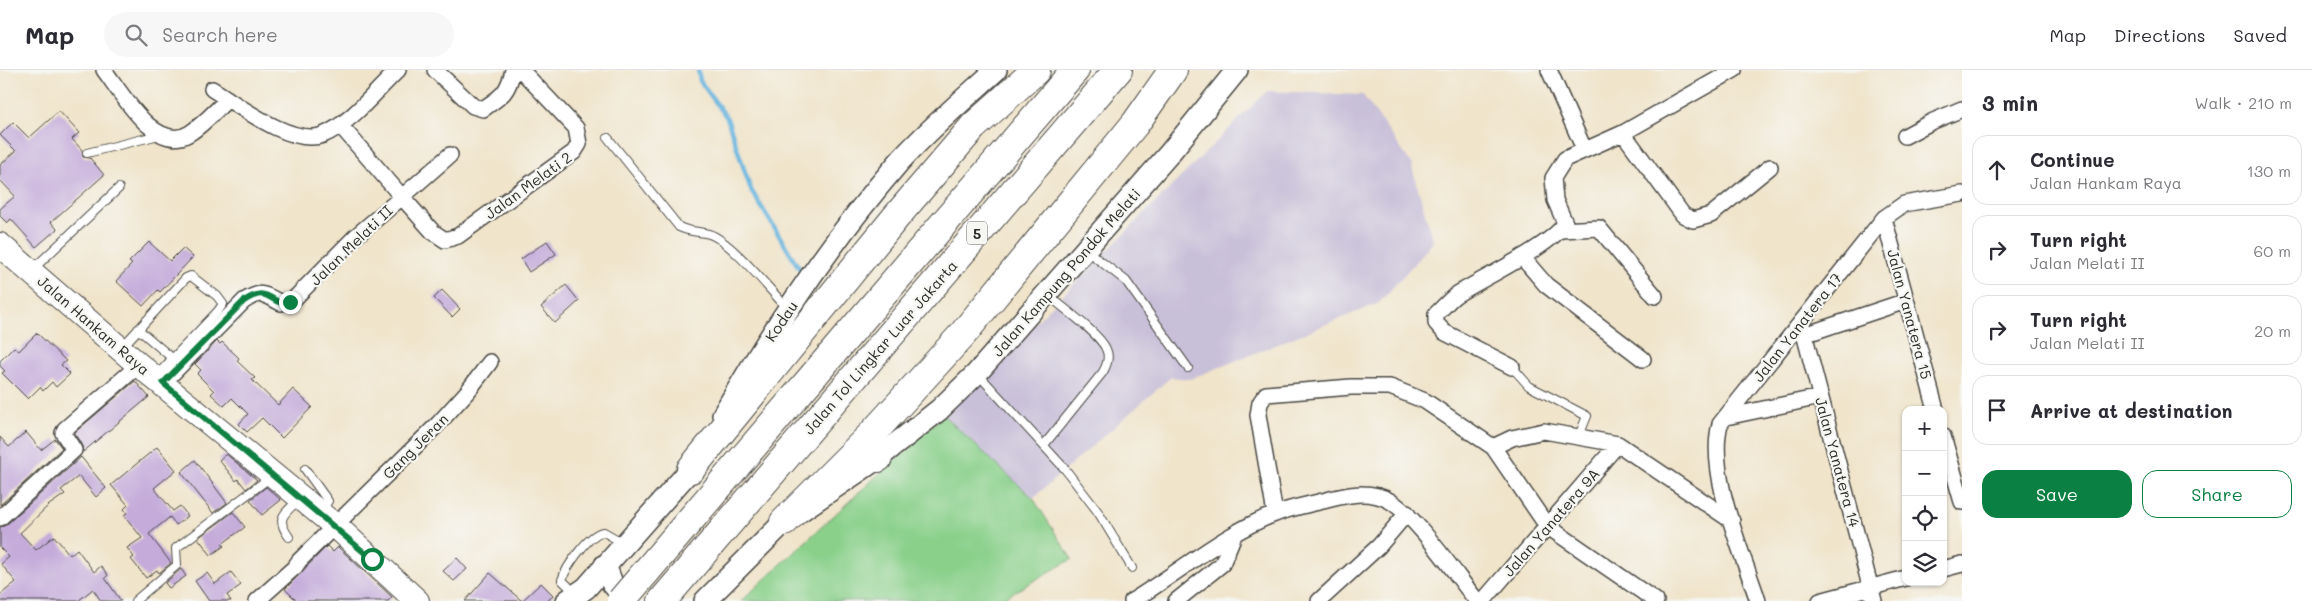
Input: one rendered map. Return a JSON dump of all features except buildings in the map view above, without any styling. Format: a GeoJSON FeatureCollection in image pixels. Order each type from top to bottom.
{"type":"FeatureCollection","features":[{"type":"Feature","properties":{"kind":"highway"},"geometry":{"type":"LineString","coordinates":[[691,469],[896,217],[973,128],[1036,70]]}},
{"type":"Feature","properties":{"kind":"highway","name":"Jalan Tol Lingkar Luar Jakarta"},"geometry":{"type":"LineString","coordinates":[[621,601],[1075,70]]}},
{"type":"Feature","properties":{"kind":"highway","name":"Jalan Tol Lingkar Luar Jakarta"},"geometry":{"type":"LineString","coordinates":[[662,601],[1118,70]]}},
{"type":"Feature","properties":{"kind":"highway"},"geometry":{"type":"LineString","coordinates":[[784,522],[874,446],[968,327],[1135,124],[1173,70]]}},
{"type":"Feature","properties":{"kind":"main road","name":"Kodau"},"geometry":{"type":"LineString","coordinates":[[577,597],[691,469],[760,352],[788,309],[858,213],[900,162],[928,132],[996,70]]}},
{"type":"Feature","properties":{"kind":"main road","name":"Jalan Kampung Pondok Melati"},"geometry":{"type":"LineString","coordinates":[[874,446],[939,410],[977,373],[1048,295],[1168,156],[1237,70]]}},
{"type":"Feature","properties":{"kind":"main road","name":"Jalan Hankam Raya"},"geometry":{"type":"LineString","coordinates":[[0,244],[121,349],[331,523],[407,597]]}},
{"type":"Feature","properties":{"kind":"main road"},"geometry":{"type":"LineString","coordinates":[[705,601],[784,522]]}},
{"type":"Feature","properties":{"kind":"main road"},"geometry":{"type":"LineString","coordinates":[[605,565],[612,583],[627,601]]}},
{"type":"Feature","properties":{"kind":"street"},"geometry":{"type":"LineString","coordinates":[[104,70],[150,129],[160,135],[175,137],[190,133],[228,99]]}},
{"type":"Feature","properties":{"kind":"street"},"geometry":{"type":"LineString","coordinates":[[212,89],[261,121],[306,137],[322,136],[340,125],[398,70]]}},
{"type":"Feature","properties":{"kind":"street"},"geometry":{"type":"LineString","coordinates":[[435,70],[472,106],[483,109],[509,87],[513,70]]}},
{"type":"Feature","properties":{"kind":"street","name":"Jalan Melati 2"},"geometry":{"type":"LineString","coordinates":[[402,197],[434,232],[445,240],[458,236],[574,152],[579,144],[576,128],[521,70]]}},
{"type":"Feature","properties":{"kind":"street"},"geometry":{"type":"LineString","coordinates":[[1549,70],[1584,149]]}},
{"type":"Feature","properties":{"kind":"street"},"geometry":{"type":"LineString","coordinates":[[1512,367],[1444,332],[1436,323],[1436,314],[1454,296],[1522,257],[1560,230],[1564,222],[1555,200],[1553,178],[1566,160],[1584,149],[1623,133],[1734,70]]}},
{"type":"Feature","properties":{"kind":"street"},"geometry":{"type":"LineString","coordinates":[[1906,136],[1931,122],[1962,109]]}},
{"type":"Feature","properties":{"kind":"street"},"geometry":{"type":"LineString","coordinates":[[340,125],[402,197],[450,155]]}},
{"type":"Feature","properties":{"kind":"street"},"geometry":{"type":"LineString","coordinates":[[1623,133],[1683,215],[1693,220],[1711,215],[1770,167]]}},
{"type":"Feature","properties":{"kind":"street","name":"Jalan Yanatera 17"},"geometry":{"type":"LineString","coordinates":[[1758,601],[1732,520],[1716,452],[1720,424],[1802,329],[1884,218],[1904,204],[1962,194]]}},
{"type":"Feature","properties":{"kind":"street","name":"Jalan Melati II"},"geometry":{"type":"LineString","coordinates":[[152,375],[255,294],[262,293],[281,303],[293,300],[364,229],[402,197]]}},
{"type":"Feature","properties":{"kind":"street","name":"Jalan Yanatera 15"},"geometry":{"type":"LineString","coordinates":[[1884,218],[1935,406]]}},
{"type":"Feature","properties":{"kind":"street"},"geometry":{"type":"LineString","coordinates":[[1560,230],[1599,228],[1655,296]]}},
{"type":"Feature","properties":{"kind":"street"},"geometry":{"type":"LineString","coordinates":[[1522,257],[1546,285],[1643,359]]}},
{"type":"Feature","properties":{"kind":"street"},"geometry":{"type":"LineString","coordinates":[[1802,329],[1906,301]]}},
{"type":"Feature","properties":{"kind":"street","name":"Jalan Yanatera 14"},"geometry":{"type":"LineString","coordinates":[[1802,329],[1872,594]]}},
{"type":"Feature","properties":{"kind":"street","name":"Gang Jeran"},"geometry":{"type":"LineString","coordinates":[[257,601],[295,568],[298,561],[331,523],[438,424],[468,391],[490,362]]}},
{"type":"Feature","properties":{"kind":"street"},"geometry":{"type":"LineString","coordinates":[[0,518],[74,450],[64,434],[65,428],[152,375]]}},
{"type":"Feature","properties":{"kind":"street"},"geometry":{"type":"LineString","coordinates":[[1275,514],[1258,414],[1260,403],[1266,394],[1351,387],[1390,387],[1425,401],[1493,447],[1546,526],[1656,601]]}},
{"type":"Feature","properties":{"kind":"street"},"geometry":{"type":"LineString","coordinates":[[1726,417],[1820,397]]}},
{"type":"Feature","properties":{"kind":"street"},"geometry":{"type":"LineString","coordinates":[[1493,447],[1512,438],[1544,431],[1618,444],[1732,520]]}},
{"type":"Feature","properties":{"kind":"street","name":"Jalan Yanatera 9A"},"geometry":{"type":"LineString","coordinates":[[1483,601],[1618,444]]}},
{"type":"Feature","properties":{"kind":"street"},"geometry":{"type":"LineString","coordinates":[[1947,450],[1962,502]]}},
{"type":"Feature","properties":{"kind":"street"},"geometry":{"type":"LineString","coordinates":[[1132,601],[1234,535],[1275,514],[1342,496],[1360,494],[1375,495],[1390,500],[1407,514],[1477,601]]}},
{"type":"Feature","properties":{"kind":"street"},"geometry":{"type":"LineString","coordinates":[[1328,598],[1379,546],[1407,514]]}},
{"type":"Feature","properties":{"kind":"street"},"geometry":{"type":"LineString","coordinates":[[1160,582],[1177,601],[1222,564],[1234,535]]}},
{"type":"Feature","properties":{"kind":"street"},"geometry":{"type":"LineString","coordinates":[[1947,568],[1962,564]]}},
{"type":"Feature","properties":{"kind":"street"},"geometry":{"type":"LineString","coordinates":[[1820,601],[1872,594],[1902,580]]}},
{"type":"Feature","properties":{"kind":"lane"},"geometry":{"type":"LineString","coordinates":[[88,153],[160,135]]}},
{"type":"Feature","properties":{"kind":"lane"},"geometry":{"type":"LineString","coordinates":[[608,138],[679,227],[689,232],[709,234],[725,242],[788,309]]}},
{"type":"Feature","properties":{"kind":"lane"},"geometry":{"type":"LineString","coordinates":[[30,271],[119,188]]}},
{"type":"Feature","properties":{"kind":"lane"},"geometry":{"type":"LineString","coordinates":[[1086,250],[1126,282],[1188,368]]}},
{"type":"Feature","properties":{"kind":"lane"},"geometry":{"type":"LineString","coordinates":[[121,349],[186,278],[191,276],[217,296],[223,304],[172,358],[152,375]]}},
{"type":"Feature","properties":{"kind":"lane"},"geometry":{"type":"LineString","coordinates":[[1044,445],[1103,372],[1108,359],[1107,350],[1098,337],[1048,295]]}},
{"type":"Feature","properties":{"kind":"lane"},"geometry":{"type":"LineString","coordinates":[[138,329],[172,358]]}},
{"type":"Feature","properties":{"kind":"lane"},"geometry":{"type":"LineString","coordinates":[[1512,367],[1529,386],[1587,416],[1579,436]]}},
{"type":"Feature","properties":{"kind":"lane"},"geometry":{"type":"LineString","coordinates":[[977,373],[1065,469],[1098,512],[1132,568]]}},
{"type":"Feature","properties":{"kind":"lane"},"geometry":{"type":"LineString","coordinates":[[305,469],[328,502],[331,523]]}},
{"type":"Feature","properties":{"kind":"lane"},"geometry":{"type":"LineString","coordinates":[[135,601],[177,565],[176,548],[273,475]]}},
{"type":"Feature","properties":{"kind":"lane"},"geometry":{"type":"LineString","coordinates":[[289,537],[280,525],[281,520],[301,498]]}},
{"type":"Feature","properties":{"kind":"lane"},"geometry":{"type":"LineString","coordinates":[[577,597],[562,580],[566,569],[594,535],[604,532],[624,544]]}},
{"type":"Feature","properties":{"kind":"shaded area"},"geometry":{"type":"Polygon","coordinates":[[[1267,91],[1363,95],[1411,163],[1433,242],[1379,303],[1190,379],[1171,377],[1033,498],[943,415],[1267,91]]]}},
{"type":"Feature","properties":{"kind":"green space"},"geometry":{"type":"Polygon","coordinates":[[[943,415],[1033,498],[1072,559],[999,601],[741,601],[943,415]]]}},
{"type":"Feature","properties":{"kind":"waterway"},"geometry":{"type":"LineString","coordinates":[[698,70],[700,81],[727,118],[751,190],[801,271]]}},
{"type":"Feature","properties":{"kind":"route"},"geometry":{"type":"LineString","coordinates":[[290,302],[281,303],[262,293],[255,294],[244,301],[163,383],[372,559]]}}]}
